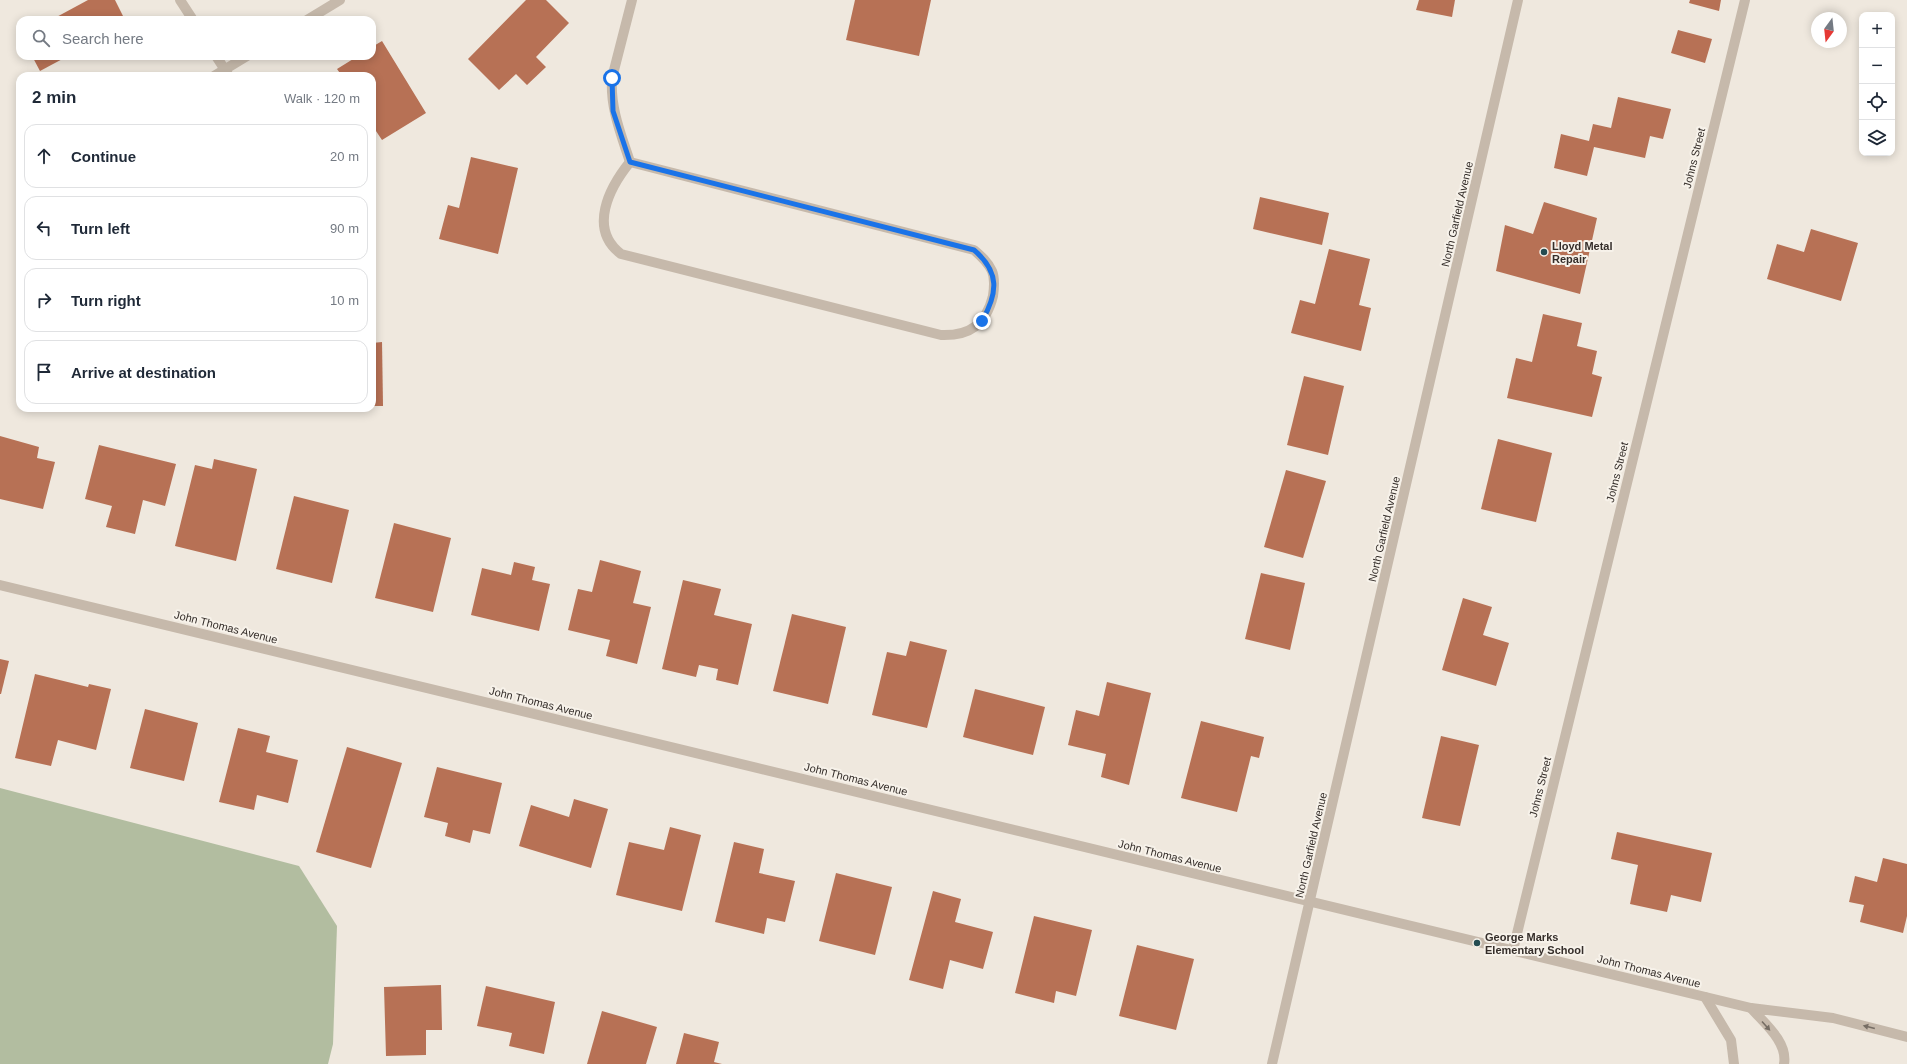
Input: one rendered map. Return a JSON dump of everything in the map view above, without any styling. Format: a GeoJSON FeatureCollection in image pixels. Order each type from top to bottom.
{"type":"FeatureCollection","features":[{"type":"Feature","properties":{"kind":"street"},"geometry":{"type":"LineString","coordinates":[[180,0],[190,16]]}},
{"type":"Feature","properties":{"kind":"street"},"geometry":{"type":"LineString","coordinates":[[314,16],[340,0]]}},
{"type":"Feature","properties":{"kind":"street"},"geometry":{"type":"LineString","coordinates":[[630,162],[613,111],[611,92],[612,78],[632,0]]}},
{"type":"Feature","properties":{"kind":"street","name":"North Garfield Avenue"},"geometry":{"type":"LineString","coordinates":[[1272,1064],[1518,0]]}},
{"type":"Feature","properties":{"kind":"street","name":"Johns Street"},"geometry":{"type":"LineString","coordinates":[[1513,950],[1745,0]]}},
{"type":"Feature","properties":{"kind":"street"},"geometry":{"type":"LineString","coordinates":[[219,60],[226,72]]}},
{"type":"Feature","properties":{"kind":"street"},"geometry":{"type":"LineString","coordinates":[[228,72],[243,60]]}},
{"type":"Feature","properties":{"kind":"street"},"geometry":{"type":"LineString","coordinates":[[630,162],[974,250],[985,259],[993,272],[994,289],[990,308],[982,321],[973,329],[956,336],[941,335],[621,254],[612,247],[607,240],[603,225],[607,202],[619,176],[630,162]]}},
{"type":"Feature","properties":{"kind":"street","name":"John Thomas Avenue"},"geometry":{"type":"LineString","coordinates":[[0,585],[1750,1008],[1833,1018],[1907,1037]]}},
{"type":"Feature","properties":{"kind":"street"},"geometry":{"type":"LineString","coordinates":[[1705,997],[1731,1040],[1734,1064]]}},
{"type":"Feature","properties":{"kind":"street"},"geometry":{"type":"LineString","coordinates":[[1750,1008],[1777,1037],[1786,1055],[1784,1064]]}},
{"type":"Feature","properties":{"kind":"green space"},"geometry":{"type":"Polygon","coordinates":[[[0,788],[299,866],[337,926],[333,1044],[328,1064],[0,1064],[0,788]]]}},
{"type":"Feature","properties":{"kind":"building"},"geometry":{"type":"Polygon","coordinates":[[[88,0],[115,0],[123,16],[58,16],[88,0]]]}},
{"type":"Feature","properties":{"kind":"building"},"geometry":{"type":"Polygon","coordinates":[[[526,0],[546,0],[569,23],[536,57],[546,67],[527,85],[516,74],[499,90],[468,59],[526,0]]]}},
{"type":"Feature","properties":{"kind":"building"},"geometry":{"type":"Polygon","coordinates":[[[855,0],[931,0],[919,56],[846,40],[855,0]]]}},
{"type":"Feature","properties":{"kind":"building"},"geometry":{"type":"Polygon","coordinates":[[[1419,0],[1455,0],[1452,17],[1416,10],[1419,0]]]}},
{"type":"Feature","properties":{"kind":"building"},"geometry":{"type":"Polygon","coordinates":[[[1690,0],[1721,0],[1719,11],[1689,3],[1690,0]]]}},
{"type":"Feature","properties":{"kind":"building"},"geometry":{"type":"Polygon","coordinates":[[[1678,30],[1712,39],[1705,63],[1671,53],[1678,30]]]}},
{"type":"Feature","properties":{"kind":"building"},"geometry":{"type":"Polygon","coordinates":[[[382,41],[426,113],[382,140],[376,131],[376,72],[339,72],[337,69],[352,60],[376,60],[376,45],[382,41]]]}},
{"type":"Feature","properties":{"kind":"building"},"geometry":{"type":"Polygon","coordinates":[[[34,60],[61,60],[40,71],[34,60]]]}},
{"type":"Feature","properties":{"kind":"building"},"geometry":{"type":"Polygon","coordinates":[[[1618,97],[1671,109],[1663,139],[1650,136],[1645,158],[1594,147],[1587,176],[1554,168],[1561,134],[1589,141],[1593,124],[1611,128],[1618,97]]]}},
{"type":"Feature","properties":{"kind":"building"},"geometry":{"type":"Polygon","coordinates":[[[471,157],[518,168],[498,254],[439,239],[448,205],[459,208],[471,157]]]}},
{"type":"Feature","properties":{"kind":"building"},"geometry":{"type":"Polygon","coordinates":[[[1260,197],[1329,213],[1322,245],[1253,229],[1260,197]]]}},
{"type":"Feature","properties":{"kind":"building","name":"Lloyd Metal Repair"},"geometry":{"type":"Polygon","coordinates":[[[1544,202],[1597,218],[1580,294],[1496,271],[1505,225],[1533,234],[1544,202]]]}},
{"type":"Feature","properties":{"kind":"building"},"geometry":{"type":"Polygon","coordinates":[[[1811,229],[1858,243],[1841,301],[1767,279],[1777,244],[1804,252],[1811,229]]]}},
{"type":"Feature","properties":{"kind":"building"},"geometry":{"type":"Polygon","coordinates":[[[1329,249],[1370,259],[1359,305],[1371,308],[1361,351],[1291,333],[1300,300],[1315,304],[1329,249]]]}},
{"type":"Feature","properties":{"kind":"building"},"geometry":{"type":"Polygon","coordinates":[[[1543,314],[1582,323],[1577,346],[1597,351],[1592,374],[1602,377],[1592,417],[1507,398],[1516,358],[1532,362],[1543,314]]]}},
{"type":"Feature","properties":{"kind":"building"},"geometry":{"type":"Polygon","coordinates":[[[382,342],[383,406],[376,406],[376,343],[382,342]]]}},
{"type":"Feature","properties":{"kind":"building"},"geometry":{"type":"Polygon","coordinates":[[[1304,376],[1344,386],[1328,455],[1287,445],[1304,376]]]}},
{"type":"Feature","properties":{"kind":"building"},"geometry":{"type":"Polygon","coordinates":[[[0,436],[39,447],[37,458],[55,462],[43,509],[0,499],[0,436]]]}},
{"type":"Feature","properties":{"kind":"building"},"geometry":{"type":"Polygon","coordinates":[[[1498,439],[1552,453],[1536,522],[1481,509],[1498,439]]]}},
{"type":"Feature","properties":{"kind":"building"},"geometry":{"type":"Polygon","coordinates":[[[99,445],[176,464],[165,506],[143,500],[135,534],[106,527],[112,506],[85,499],[99,445]]]}},
{"type":"Feature","properties":{"kind":"building"},"geometry":{"type":"Polygon","coordinates":[[[214,459],[257,469],[236,561],[175,546],[195,465],[212,469],[214,459]]]}},
{"type":"Feature","properties":{"kind":"building"},"geometry":{"type":"Polygon","coordinates":[[[1286,470],[1326,481],[1303,558],[1264,547],[1286,470]]]}},
{"type":"Feature","properties":{"kind":"building"},"geometry":{"type":"Polygon","coordinates":[[[294,496],[349,510],[332,583],[276,569],[294,496]]]}},
{"type":"Feature","properties":{"kind":"building"},"geometry":{"type":"Polygon","coordinates":[[[394,523],[451,538],[433,612],[375,598],[394,523]]]}},
{"type":"Feature","properties":{"kind":"building"},"geometry":{"type":"Polygon","coordinates":[[[600,560],[641,571],[633,603],[651,607],[637,664],[606,656],[610,640],[568,630],[578,589],[592,592],[600,560]]]}},
{"type":"Feature","properties":{"kind":"building"},"geometry":{"type":"Polygon","coordinates":[[[514,562],[535,567],[532,580],[550,584],[539,631],[471,615],[482,568],[511,575],[514,562]]]}},
{"type":"Feature","properties":{"kind":"building"},"geometry":{"type":"Polygon","coordinates":[[[1261,573],[1305,583],[1290,650],[1245,639],[1261,573]]]}},
{"type":"Feature","properties":{"kind":"building"},"geometry":{"type":"Polygon","coordinates":[[[683,580],[721,589],[714,615],[752,624],[738,685],[716,680],[718,669],[699,665],[696,677],[662,669],[683,580]]]}},
{"type":"Feature","properties":{"kind":"building"},"geometry":{"type":"Polygon","coordinates":[[[1463,598],[1492,607],[1483,635],[1509,643],[1496,686],[1442,670],[1463,598]]]}},
{"type":"Feature","properties":{"kind":"building"},"geometry":{"type":"Polygon","coordinates":[[[792,614],[846,627],[828,704],[773,691],[792,614]]]}},
{"type":"Feature","properties":{"kind":"building"},"geometry":{"type":"Polygon","coordinates":[[[910,641],[947,650],[927,728],[872,715],[887,652],[906,656],[910,641]]]}},
{"type":"Feature","properties":{"kind":"building"},"geometry":{"type":"Polygon","coordinates":[[[0,659],[9,661],[1,694],[0,694],[0,659]]]}},
{"type":"Feature","properties":{"kind":"building"},"geometry":{"type":"Polygon","coordinates":[[[35,674],[88,687],[89,684],[111,689],[96,750],[58,740],[51,766],[15,758],[35,674]]]}},
{"type":"Feature","properties":{"kind":"building"},"geometry":{"type":"Polygon","coordinates":[[[1107,682],[1151,693],[1129,785],[1101,777],[1106,754],[1068,745],[1076,710],[1099,716],[1107,682]]]}},
{"type":"Feature","properties":{"kind":"building"},"geometry":{"type":"Polygon","coordinates":[[[975,689],[1045,707],[1033,755],[963,737],[975,689]]]}},
{"type":"Feature","properties":{"kind":"building"},"geometry":{"type":"Polygon","coordinates":[[[145,709],[198,723],[184,781],[130,768],[145,709]]]}},
{"type":"Feature","properties":{"kind":"building"},"geometry":{"type":"Polygon","coordinates":[[[1201,721],[1264,737],[1259,758],[1251,756],[1237,812],[1181,798],[1201,721]]]}},
{"type":"Feature","properties":{"kind":"building"},"geometry":{"type":"Polygon","coordinates":[[[238,728],[270,736],[266,752],[298,760],[288,803],[257,795],[254,810],[219,802],[238,728]]]}},
{"type":"Feature","properties":{"kind":"building"},"geometry":{"type":"Polygon","coordinates":[[[1441,736],[1479,745],[1460,826],[1422,818],[1441,736]]]}},
{"type":"Feature","properties":{"kind":"building"},"geometry":{"type":"Polygon","coordinates":[[[347,747],[402,763],[371,868],[316,852],[347,747]]]}},
{"type":"Feature","properties":{"kind":"building"},"geometry":{"type":"Polygon","coordinates":[[[437,767],[502,783],[490,834],[473,830],[470,843],[445,836],[448,823],[424,817],[437,767]]]}},
{"type":"Feature","properties":{"kind":"building"},"geometry":{"type":"Polygon","coordinates":[[[574,799],[608,809],[591,868],[519,846],[531,805],[569,817],[574,799]]]}},
{"type":"Feature","properties":{"kind":"building"},"geometry":{"type":"Polygon","coordinates":[[[670,827],[701,835],[682,911],[616,895],[629,842],[664,850],[670,827]]]}},
{"type":"Feature","properties":{"kind":"building"},"geometry":{"type":"Polygon","coordinates":[[[1617,832],[1712,853],[1701,902],[1671,895],[1667,912],[1630,904],[1638,865],[1611,859],[1617,832]]]}},
{"type":"Feature","properties":{"kind":"building"},"geometry":{"type":"Polygon","coordinates":[[[734,842],[764,849],[759,873],[795,881],[785,922],[767,918],[764,934],[715,922],[734,842]]]}},
{"type":"Feature","properties":{"kind":"building"},"geometry":{"type":"Polygon","coordinates":[[[1883,858],[1907,864],[1907,916],[1903,933],[1860,922],[1864,905],[1849,902],[1855,876],[1877,882],[1883,858]]]}},
{"type":"Feature","properties":{"kind":"building"},"geometry":{"type":"Polygon","coordinates":[[[836,873],[892,887],[875,955],[819,941],[836,873]]]}},
{"type":"Feature","properties":{"kind":"building"},"geometry":{"type":"Polygon","coordinates":[[[933,891],[961,899],[955,922],[993,932],[983,969],[950,960],[943,989],[909,980],[933,891]]]}},
{"type":"Feature","properties":{"kind":"building"},"geometry":{"type":"Polygon","coordinates":[[[1034,916],[1092,930],[1076,996],[1056,991],[1054,1003],[1015,993],[1034,916]]]}},
{"type":"Feature","properties":{"kind":"building"},"geometry":{"type":"Polygon","coordinates":[[[1137,945],[1194,959],[1176,1030],[1119,1016],[1137,945]]]}},
{"type":"Feature","properties":{"kind":"building"},"geometry":{"type":"Polygon","coordinates":[[[441,985],[442,1030],[426,1030],[426,1055],[386,1056],[384,987],[441,985]]]}},
{"type":"Feature","properties":{"kind":"building"},"geometry":{"type":"Polygon","coordinates":[[[486,986],[555,1002],[544,1054],[509,1046],[512,1033],[477,1026],[486,986]]]}},
{"type":"Feature","properties":{"kind":"building"},"geometry":{"type":"Polygon","coordinates":[[[602,1011],[657,1027],[646,1064],[587,1064],[602,1011]]]}},
{"type":"Feature","properties":{"kind":"building"},"geometry":{"type":"Polygon","coordinates":[[[684,1033],[719,1042],[714,1062],[722,1064],[676,1064],[684,1033]]]}},
{"type":"Feature","properties":{"kind":"place","name":"Lloyd Metal Repair"},"geometry":{"type":"Point","coordinates":[1544,252]}},
{"type":"Feature","properties":{"kind":"place","name":"George Marks Elementary School"},"geometry":{"type":"Point","coordinates":[1477,943]}},
{"type":"Feature","properties":{"kind":"route"},"geometry":{"type":"LineString","coordinates":[[612,78],[611,92],[613,111],[630,162],[974,250],[985,259],[993,272],[994,289],[990,308],[982,321]]}}]}
